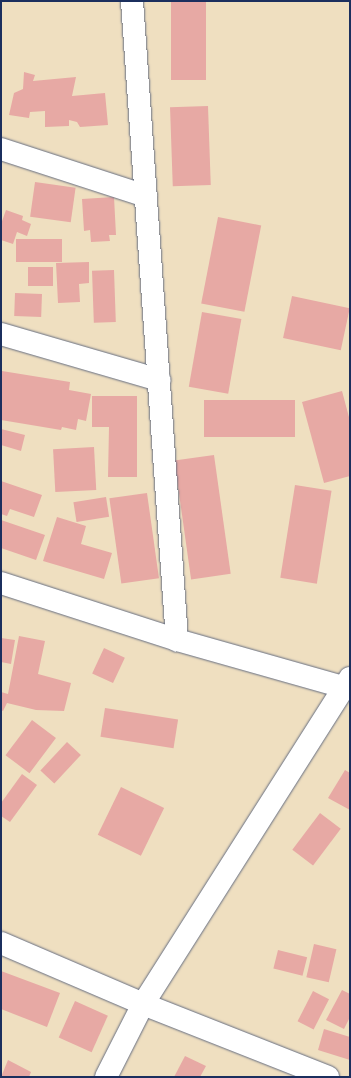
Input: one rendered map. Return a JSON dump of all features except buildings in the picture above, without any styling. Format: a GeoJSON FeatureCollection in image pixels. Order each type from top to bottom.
{"type":"FeatureCollection","features":[{"type":"Feature","properties":{"kind":"street"},"geometry":{"type":"LineString","coordinates":[[132,1],[177,640]]}},
{"type":"Feature","properties":{"kind":"street"},"geometry":{"type":"LineString","coordinates":[[1,149],[146,196]]}},
{"type":"Feature","properties":{"kind":"street"},"geometry":{"type":"LineString","coordinates":[[1,334],[159,380]]}},
{"type":"Feature","properties":{"kind":"street"},"geometry":{"type":"LineString","coordinates":[[1,583],[177,640],[348,685],[143,1004],[106,1077]]}},
{"type":"Feature","properties":{"kind":"street"},"geometry":{"type":"LineString","coordinates":[[1,943],[143,1004],[328,1077]]}}]}
